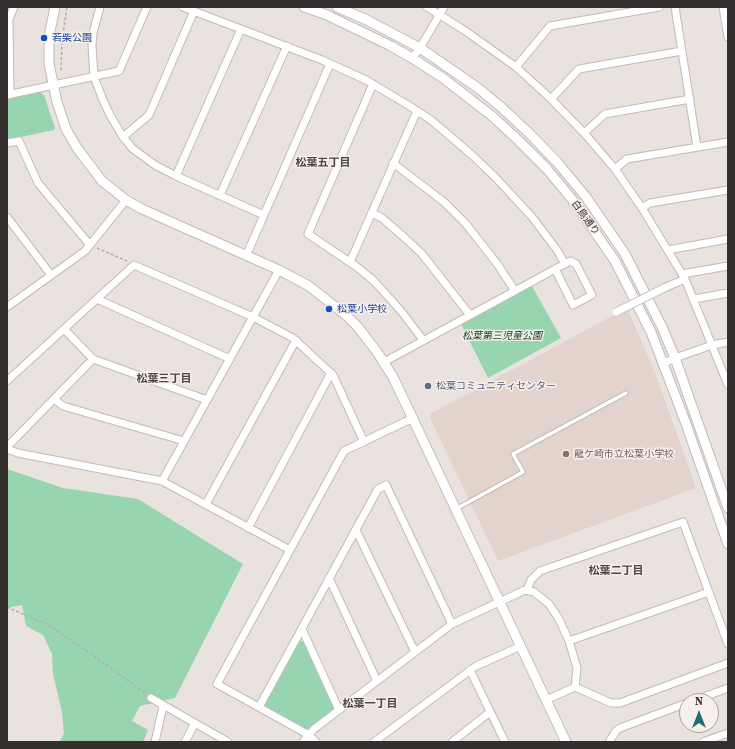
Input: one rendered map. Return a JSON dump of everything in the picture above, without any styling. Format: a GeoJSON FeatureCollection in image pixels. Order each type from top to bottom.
{"type":"FeatureCollection","features":[{"type":"Feature","properties":{"kind":"main road"},"geometry":{"type":"LineString","coordinates":[[55,7],[50,31],[49,46],[52,85],[61,117],[77,148],[102,181],[126,200],[154,215],[279,270],[309,286],[338,308],[358,327],[384,362],[393,377],[566,742]]}},
{"type":"Feature","properties":{"kind":"main road","name":"白鳥通り"},"geometry":{"type":"LineString","coordinates":[[304,7],[327,15],[361,31],[412,58],[443,78],[492,116],[520,141],[547,169],[575,203],[618,267],[651,332],[664,363],[728,544]]}},
{"type":"Feature","properties":{"kind":"main road","name":"白鳥通り"},"geometry":{"type":"LineString","coordinates":[[337,7],[367,20],[420,48],[478,88],[501,107],[557,162],[590,203],[625,254],[662,327],[675,358],[728,508]]}},
{"type":"Feature","properties":{"kind":"street"},"geometry":{"type":"LineString","coordinates":[[14,7],[9,19],[8,94],[119,71],[147,7]]}},
{"type":"Feature","properties":{"kind":"street"},"geometry":{"type":"LineString","coordinates":[[100,7],[93,33],[92,45],[94,77],[110,115],[124,137],[143,157],[176,176],[264,214]]}},
{"type":"Feature","properties":{"kind":"street"},"geometry":{"type":"LineString","coordinates":[[183,7],[287,46],[330,64],[373,84],[431,120],[496,178],[532,217],[557,250],[565,264]]}},
{"type":"Feature","properties":{"kind":"street"},"geometry":{"type":"LineString","coordinates":[[427,7],[440,14],[516,67],[551,99],[584,133],[615,169],[642,208],[684,277],[728,385]]}},
{"type":"Feature","properties":{"kind":"street"},"geometry":{"type":"LineString","coordinates":[[412,58],[420,48],[444,7]]}},
{"type":"Feature","properties":{"kind":"street"},"geometry":{"type":"LineString","coordinates":[[516,67],[550,26],[659,7]]}},
{"type":"Feature","properties":{"kind":"street"},"geometry":{"type":"LineString","coordinates":[[675,7],[697,147]]}},
{"type":"Feature","properties":{"kind":"street"},"geometry":{"type":"LineString","coordinates":[[723,7],[728,38]]}},
{"type":"Feature","properties":{"kind":"street"},"geometry":{"type":"LineString","coordinates":[[124,137],[149,115],[194,11]]}},
{"type":"Feature","properties":{"kind":"street"},"geometry":{"type":"LineString","coordinates":[[176,176],[240,29]]}},
{"type":"Feature","properties":{"kind":"street"},"geometry":{"type":"LineString","coordinates":[[220,196],[287,46]]}},
{"type":"Feature","properties":{"kind":"street"},"geometry":{"type":"LineString","coordinates":[[551,99],[579,69],[682,51]]}},
{"type":"Feature","properties":{"kind":"street"},"geometry":{"type":"LineString","coordinates":[[246,256],[330,64]]}},
{"type":"Feature","properties":{"kind":"street"},"geometry":{"type":"LineString","coordinates":[[373,84],[308,234],[358,266],[392,301],[423,340]]}},
{"type":"Feature","properties":{"kind":"street"},"geometry":{"type":"LineString","coordinates":[[584,133],[605,114],[690,99]]}},
{"type":"Feature","properties":{"kind":"street"},"geometry":{"type":"LineString","coordinates":[[350,262],[417,111]]}},
{"type":"Feature","properties":{"kind":"street"},"geometry":{"type":"LineString","coordinates":[[7,143],[19,141],[38,183],[90,244]]}},
{"type":"Feature","properties":{"kind":"street"},"geometry":{"type":"LineString","coordinates":[[615,169],[628,159],[728,142]]}},
{"type":"Feature","properties":{"kind":"street"},"geometry":{"type":"LineString","coordinates":[[393,164],[444,202],[466,224],[498,264],[515,291]]}},
{"type":"Feature","properties":{"kind":"street"},"geometry":{"type":"LineString","coordinates":[[642,208],[650,203],[728,190]]}},
{"type":"Feature","properties":{"kind":"street"},"geometry":{"type":"LineString","coordinates":[[8,304],[85,250],[126,200]]}},
{"type":"Feature","properties":{"kind":"street"},"geometry":{"type":"LineString","coordinates":[[372,212],[382,218],[406,238],[422,254],[470,315]]}},
{"type":"Feature","properties":{"kind":"street"},"geometry":{"type":"LineString","coordinates":[[7,217],[51,275]]}},
{"type":"Feature","properties":{"kind":"street"},"geometry":{"type":"LineString","coordinates":[[668,250],[728,240]]}},
{"type":"Feature","properties":{"kind":"street"},"geometry":{"type":"LineString","coordinates":[[384,362],[423,340],[515,291],[555,269],[565,264],[570,261],[576,264],[592,295],[573,305],[555,269]]}},
{"type":"Feature","properties":{"kind":"street"},"geometry":{"type":"LineString","coordinates":[[7,381],[134,265],[253,317],[296,340],[333,375],[364,442]]}},
{"type":"Feature","properties":{"kind":"street"},"geometry":{"type":"LineString","coordinates":[[616,312],[684,277],[728,266]]}},
{"type":"Feature","properties":{"kind":"street"},"geometry":{"type":"LineString","coordinates":[[162,481],[279,270]]}},
{"type":"Feature","properties":{"kind":"street"},"geometry":{"type":"LineString","coordinates":[[694,299],[728,293]]}},
{"type":"Feature","properties":{"kind":"street"},"geometry":{"type":"LineString","coordinates":[[97,299],[230,359]]}},
{"type":"Feature","properties":{"kind":"street"},"geometry":{"type":"LineString","coordinates":[[64,329],[92,359],[207,400]]}},
{"type":"Feature","properties":{"kind":"street"},"geometry":{"type":"LineString","coordinates":[[206,504],[296,340]]}},
{"type":"Feature","properties":{"kind":"street"},"geometry":{"type":"LineString","coordinates":[[664,363],[712,345],[728,342]]}},
{"type":"Feature","properties":{"kind":"street"},"geometry":{"type":"LineString","coordinates":[[92,359],[7,448],[18,453],[162,481],[290,550]]}},
{"type":"Feature","properties":{"kind":"street"},"geometry":{"type":"LineString","coordinates":[[248,528],[331,373]]}},
{"type":"Feature","properties":{"kind":"street"},"geometry":{"type":"LineString","coordinates":[[54,399],[63,406],[184,441]]}},
{"type":"Feature","properties":{"kind":"street"},"geometry":{"type":"LineString","coordinates":[[316,742],[309,735],[217,684],[344,451],[412,418]]}},
{"type":"Feature","properties":{"kind":"street"},"geometry":{"type":"LineString","coordinates":[[259,707],[378,489],[386,485],[452,624]]}},
{"type":"Feature","properties":{"kind":"street"},"geometry":{"type":"LineString","coordinates":[[528,590],[532,580],[540,571],[683,522],[728,644]]}},
{"type":"Feature","properties":{"kind":"street"},"geometry":{"type":"LineString","coordinates":[[356,530],[415,652]]}},
{"type":"Feature","properties":{"kind":"street"},"geometry":{"type":"LineString","coordinates":[[330,578],[377,681]]}},
{"type":"Feature","properties":{"kind":"street"},"geometry":{"type":"LineString","coordinates":[[303,742],[314,729],[452,624],[521,591],[528,590],[534,592],[549,604],[559,619],[569,640],[577,668],[575,687]]}},
{"type":"Feature","properties":{"kind":"street"},"geometry":{"type":"LineString","coordinates":[[569,640],[709,592]]}},
{"type":"Feature","properties":{"kind":"street"},"geometry":{"type":"LineString","coordinates":[[302,629],[339,710]]}},
{"type":"Feature","properties":{"kind":"street"},"geometry":{"type":"LineString","coordinates":[[374,742],[476,666],[521,646]]}},
{"type":"Feature","properties":{"kind":"street"},"geometry":{"type":"LineString","coordinates":[[546,700],[575,687],[611,703],[616,703],[728,663]]}},
{"type":"Feature","properties":{"kind":"street"},"geometry":{"type":"LineString","coordinates":[[470,670],[505,742]]}},
{"type":"Feature","properties":{"kind":"street"},"geometry":{"type":"LineString","coordinates":[[715,693],[728,688]]}},
{"type":"Feature","properties":{"kind":"street"},"geometry":{"type":"LineString","coordinates":[[151,698],[228,742]]}},
{"type":"Feature","properties":{"kind":"street"},"geometry":{"type":"LineString","coordinates":[[155,742],[163,706]]}},
{"type":"Feature","properties":{"kind":"street"},"geometry":{"type":"LineString","coordinates":[[610,742],[616,731],[620,728],[679,706]]}},
{"type":"Feature","properties":{"kind":"street"},"geometry":{"type":"LineString","coordinates":[[452,742],[490,712]]}},
{"type":"Feature","properties":{"kind":"street"},"geometry":{"type":"LineString","coordinates":[[185,742],[195,723]]}},
{"type":"Feature","properties":{"kind":"street"},"geometry":{"type":"LineString","coordinates":[[703,742],[728,733]]}},
{"type":"Feature","properties":{"kind":"lane"},"geometry":{"type":"LineString","coordinates":[[456,509],[523,472],[513,454],[626,393]]}},
{"type":"Feature","properties":{"kind":"path"},"geometry":{"type":"LineString","coordinates":[[61,70],[62,40],[67,7]]}},
{"type":"Feature","properties":{"kind":"path"},"geometry":{"type":"LineString","coordinates":[[90,244],[134,265]]}},
{"type":"Feature","properties":{"kind":"path"},"geometry":{"type":"LineString","coordinates":[[7,607],[50,626],[151,698]]}},
{"type":"Feature","properties":{"kind":"shaded area","name":"龍ケ崎市立松葉小学校"},"geometry":{"type":"Polygon","coordinates":[[[627,308],[655,372],[696,488],[498,561],[431,420],[430,414],[627,308]]]}},
{"type":"Feature","properties":{"kind":"green space"},"geometry":{"type":"Polygon","coordinates":[[[40,92],[44,95],[55,128],[54,130],[7,140],[7,99],[40,92]]]}},
{"type":"Feature","properties":{"kind":"green space","name":"松葉第三児童公園"},"geometry":{"type":"Polygon","coordinates":[[[532,286],[561,338],[488,378],[461,324],[532,286]]]}},
{"type":"Feature","properties":{"kind":"green space"},"geometry":{"type":"Polygon","coordinates":[[[7,469],[63,488],[138,499],[243,564],[175,698],[140,706],[132,721],[148,730],[143,742],[59,742],[64,734],[62,712],[53,674],[52,654],[43,635],[26,626],[22,605],[7,608],[7,469]]]}},
{"type":"Feature","properties":{"kind":"green space"},"geometry":{"type":"Polygon","coordinates":[[[299,641],[304,641],[333,705],[333,710],[306,729],[266,707],[265,703],[299,641]]]}},
{"type":"Feature","properties":{"kind":"place","name":"若柴公園"},"geometry":{"type":"Point","coordinates":[44,38]}},
{"type":"Feature","properties":{"kind":"place","name":"松葉小学校"},"geometry":{"type":"Point","coordinates":[329,309]}},
{"type":"Feature","properties":{"kind":"place","name":"松葉コミュニティセンター"},"geometry":{"type":"Point","coordinates":[428,386]}},
{"type":"Feature","properties":{"kind":"place","name":"龍ケ崎市立松葉小学校"},"geometry":{"type":"Point","coordinates":[566,454]}},
{"type":"Feature","properties":{"kind":"district","name":"松葉五丁目"},"geometry":{"type":"Point","coordinates":[323,163]}},
{"type":"Feature","properties":{"kind":"district","name":"松葉三丁目"},"geometry":{"type":"Point","coordinates":[164,379]}},
{"type":"Feature","properties":{"kind":"district","name":"松葉二丁目"},"geometry":{"type":"Point","coordinates":[616,571]}},
{"type":"Feature","properties":{"kind":"district","name":"松葉一丁目"},"geometry":{"type":"Point","coordinates":[370,704]}}]}
